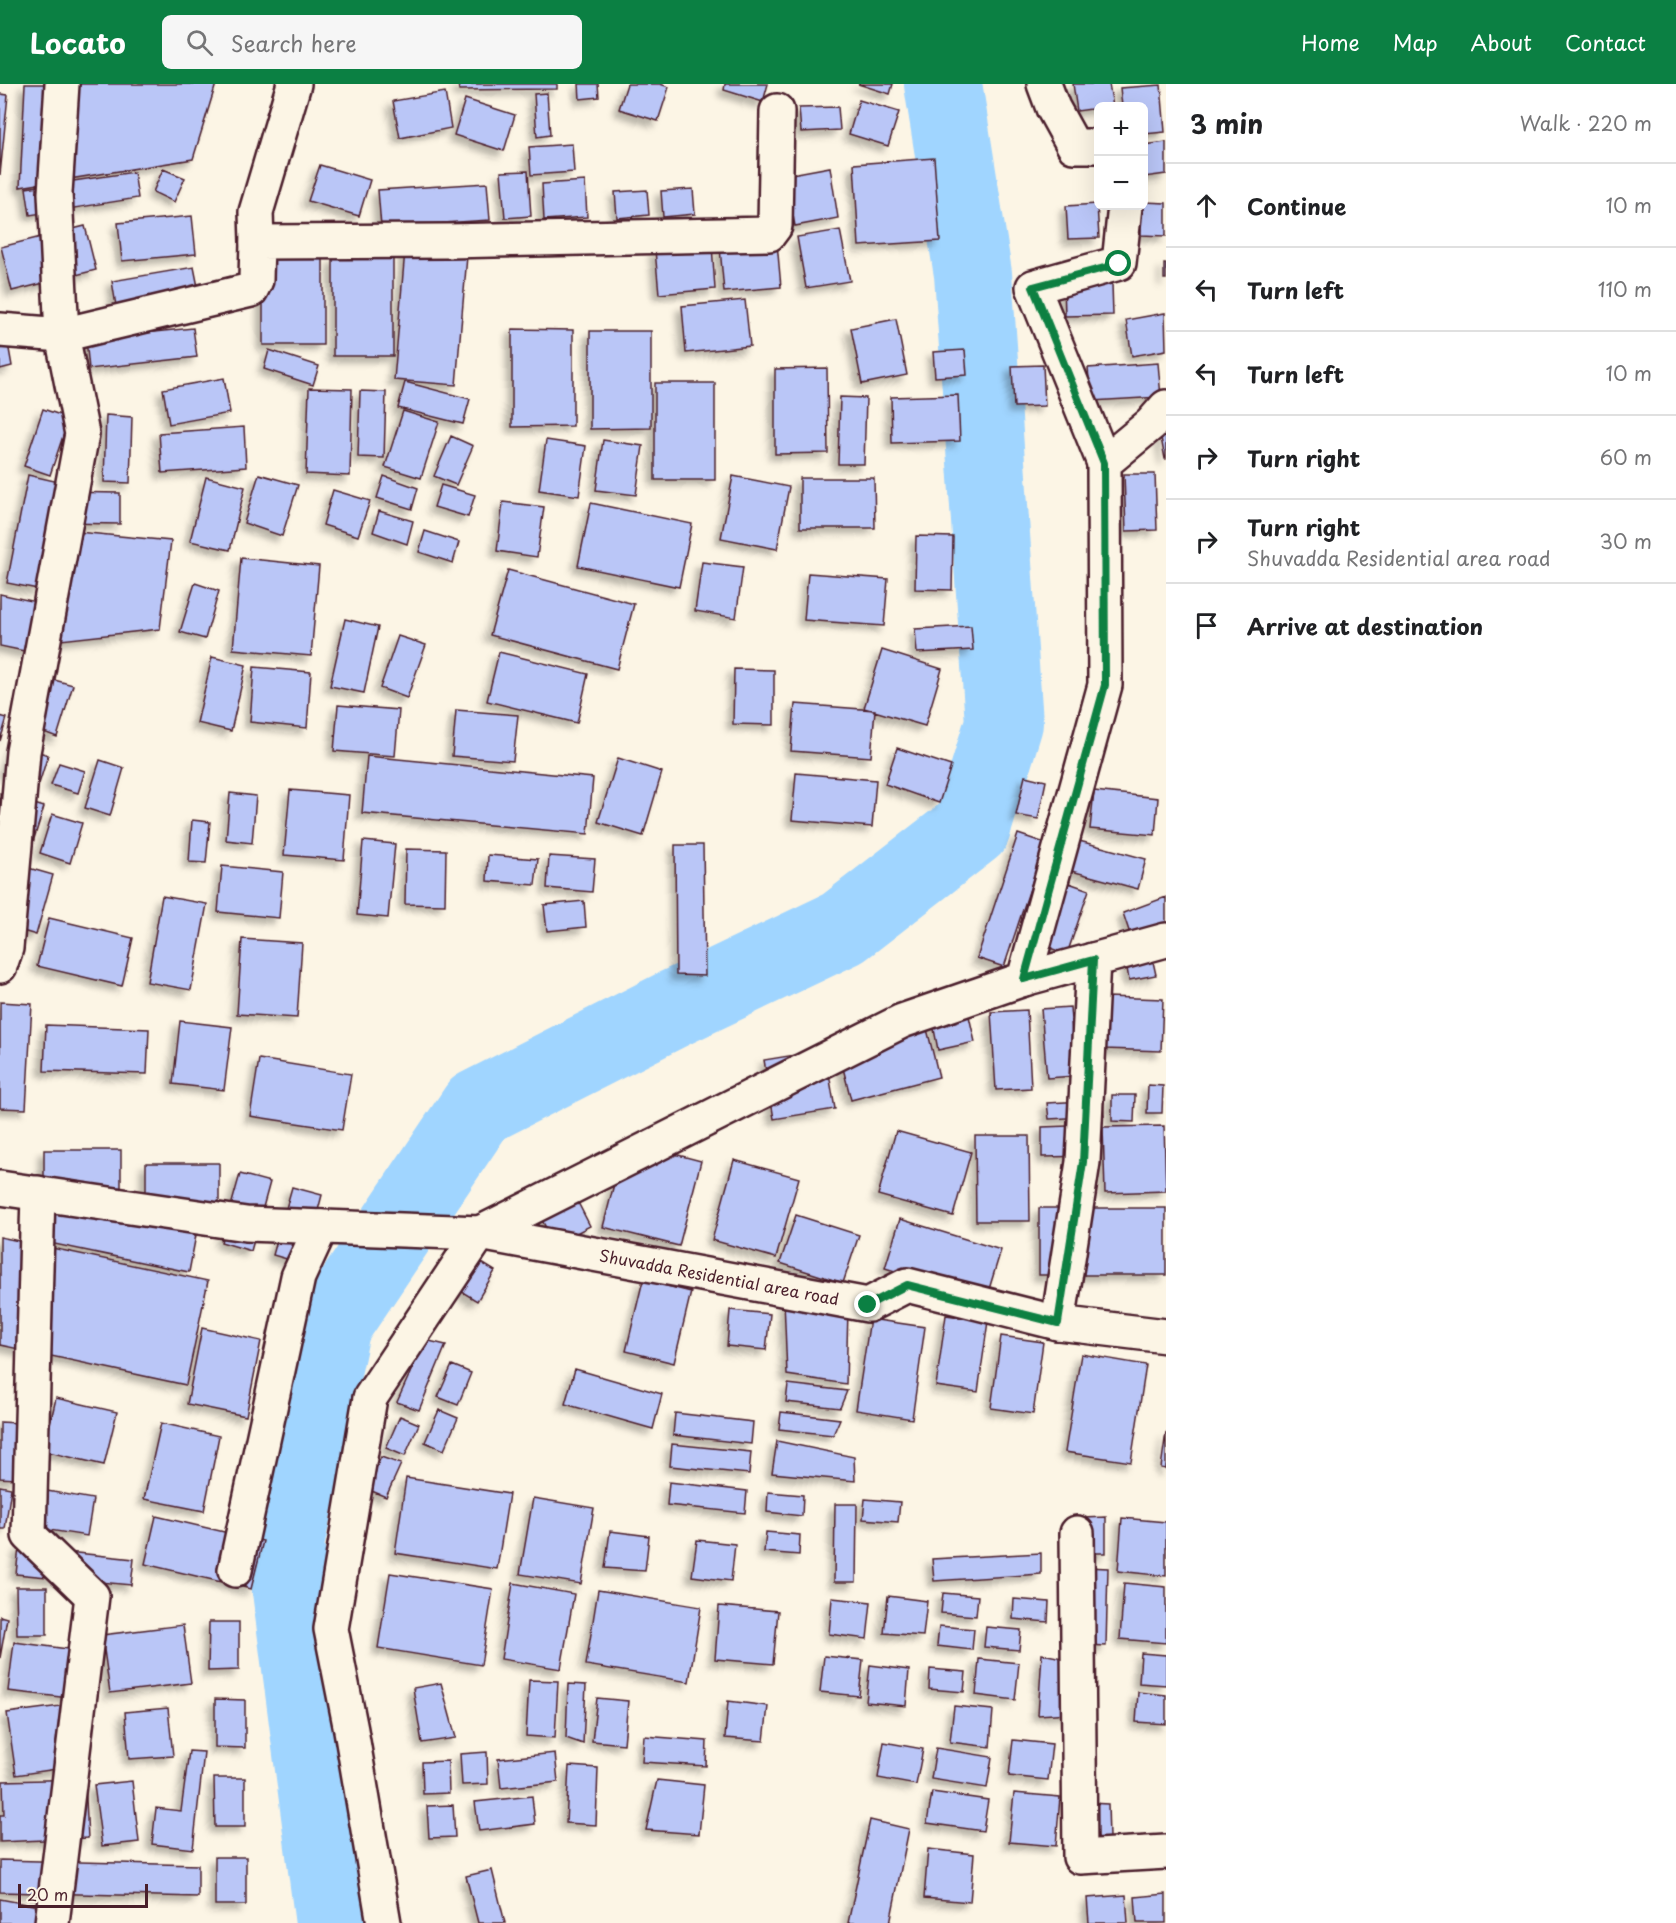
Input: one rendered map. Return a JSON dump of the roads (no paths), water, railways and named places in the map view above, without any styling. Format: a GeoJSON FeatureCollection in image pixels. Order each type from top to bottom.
{"type":"FeatureCollection","features":[{"type":"Feature","properties":{"kind":"street"},"geometry":{"type":"LineString","coordinates":[[0,966],[6,948],[23,752],[82,434],[63,335],[55,194],[62,84]]}},
{"type":"Feature","properties":{"kind":"street"},"geometry":{"type":"LineString","coordinates":[[0,330],[63,335],[251,290],[256,280],[256,212],[294,84]]}},
{"type":"Feature","properties":{"kind":"street"},"geometry":{"type":"LineString","coordinates":[[1044,84],[1053,108],[1074,146],[1094,146]]}},
{"type":"Feature","properties":{"kind":"street"},"geometry":{"type":"LineString","coordinates":[[257,242],[448,241],[769,234],[775,226],[777,111]]}},
{"type":"Feature","properties":{"kind":"street"},"geometry":{"type":"LineString","coordinates":[[1024,979],[1105,685],[1104,463],[1033,287],[1119,264],[1125,210]]}},
{"type":"Feature","properties":{"kind":"street"},"geometry":{"type":"LineString","coordinates":[[1104,463],[1151,424],[1166,407]]}},
{"type":"Feature","properties":{"kind":"street"},"geometry":{"type":"LineString","coordinates":[[384,1923],[331,1629],[370,1398],[480,1233],[902,1021],[1024,979],[1166,940]]}},
{"type":"Feature","properties":{"kind":"street"},"geometry":{"type":"LineString","coordinates":[[1058,1323],[1083,1162],[1093,960]]}},
{"type":"Feature","properties":{"kind":"street","name":"Shuvadda Residential area road"},"geometry":{"type":"LineString","coordinates":[[0,1188],[246,1224],[480,1233],[868,1305],[907,1285],[1058,1323],[1166,1336]]}},
{"type":"Feature","properties":{"kind":"street"},"geometry":{"type":"LineString","coordinates":[[38,1193],[29,1535],[92,1596],[52,1923]]}},
{"type":"Feature","properties":{"kind":"street"},"geometry":{"type":"LineString","coordinates":[[235,1570],[298,1276],[321,1227]]}},
{"type":"Feature","properties":{"kind":"street"},"geometry":{"type":"LineString","coordinates":[[1077,1533],[1080,1857],[1166,1852]]}},
{"type":"Feature","properties":{"kind":"waterway"},"geometry":{"type":"LineString","coordinates":[[334,1923],[285,1544],[332,1325],[478,1108],[675,1008],[843,928],[972,828],[1004,723],[973,274],[943,84]]}}]}
